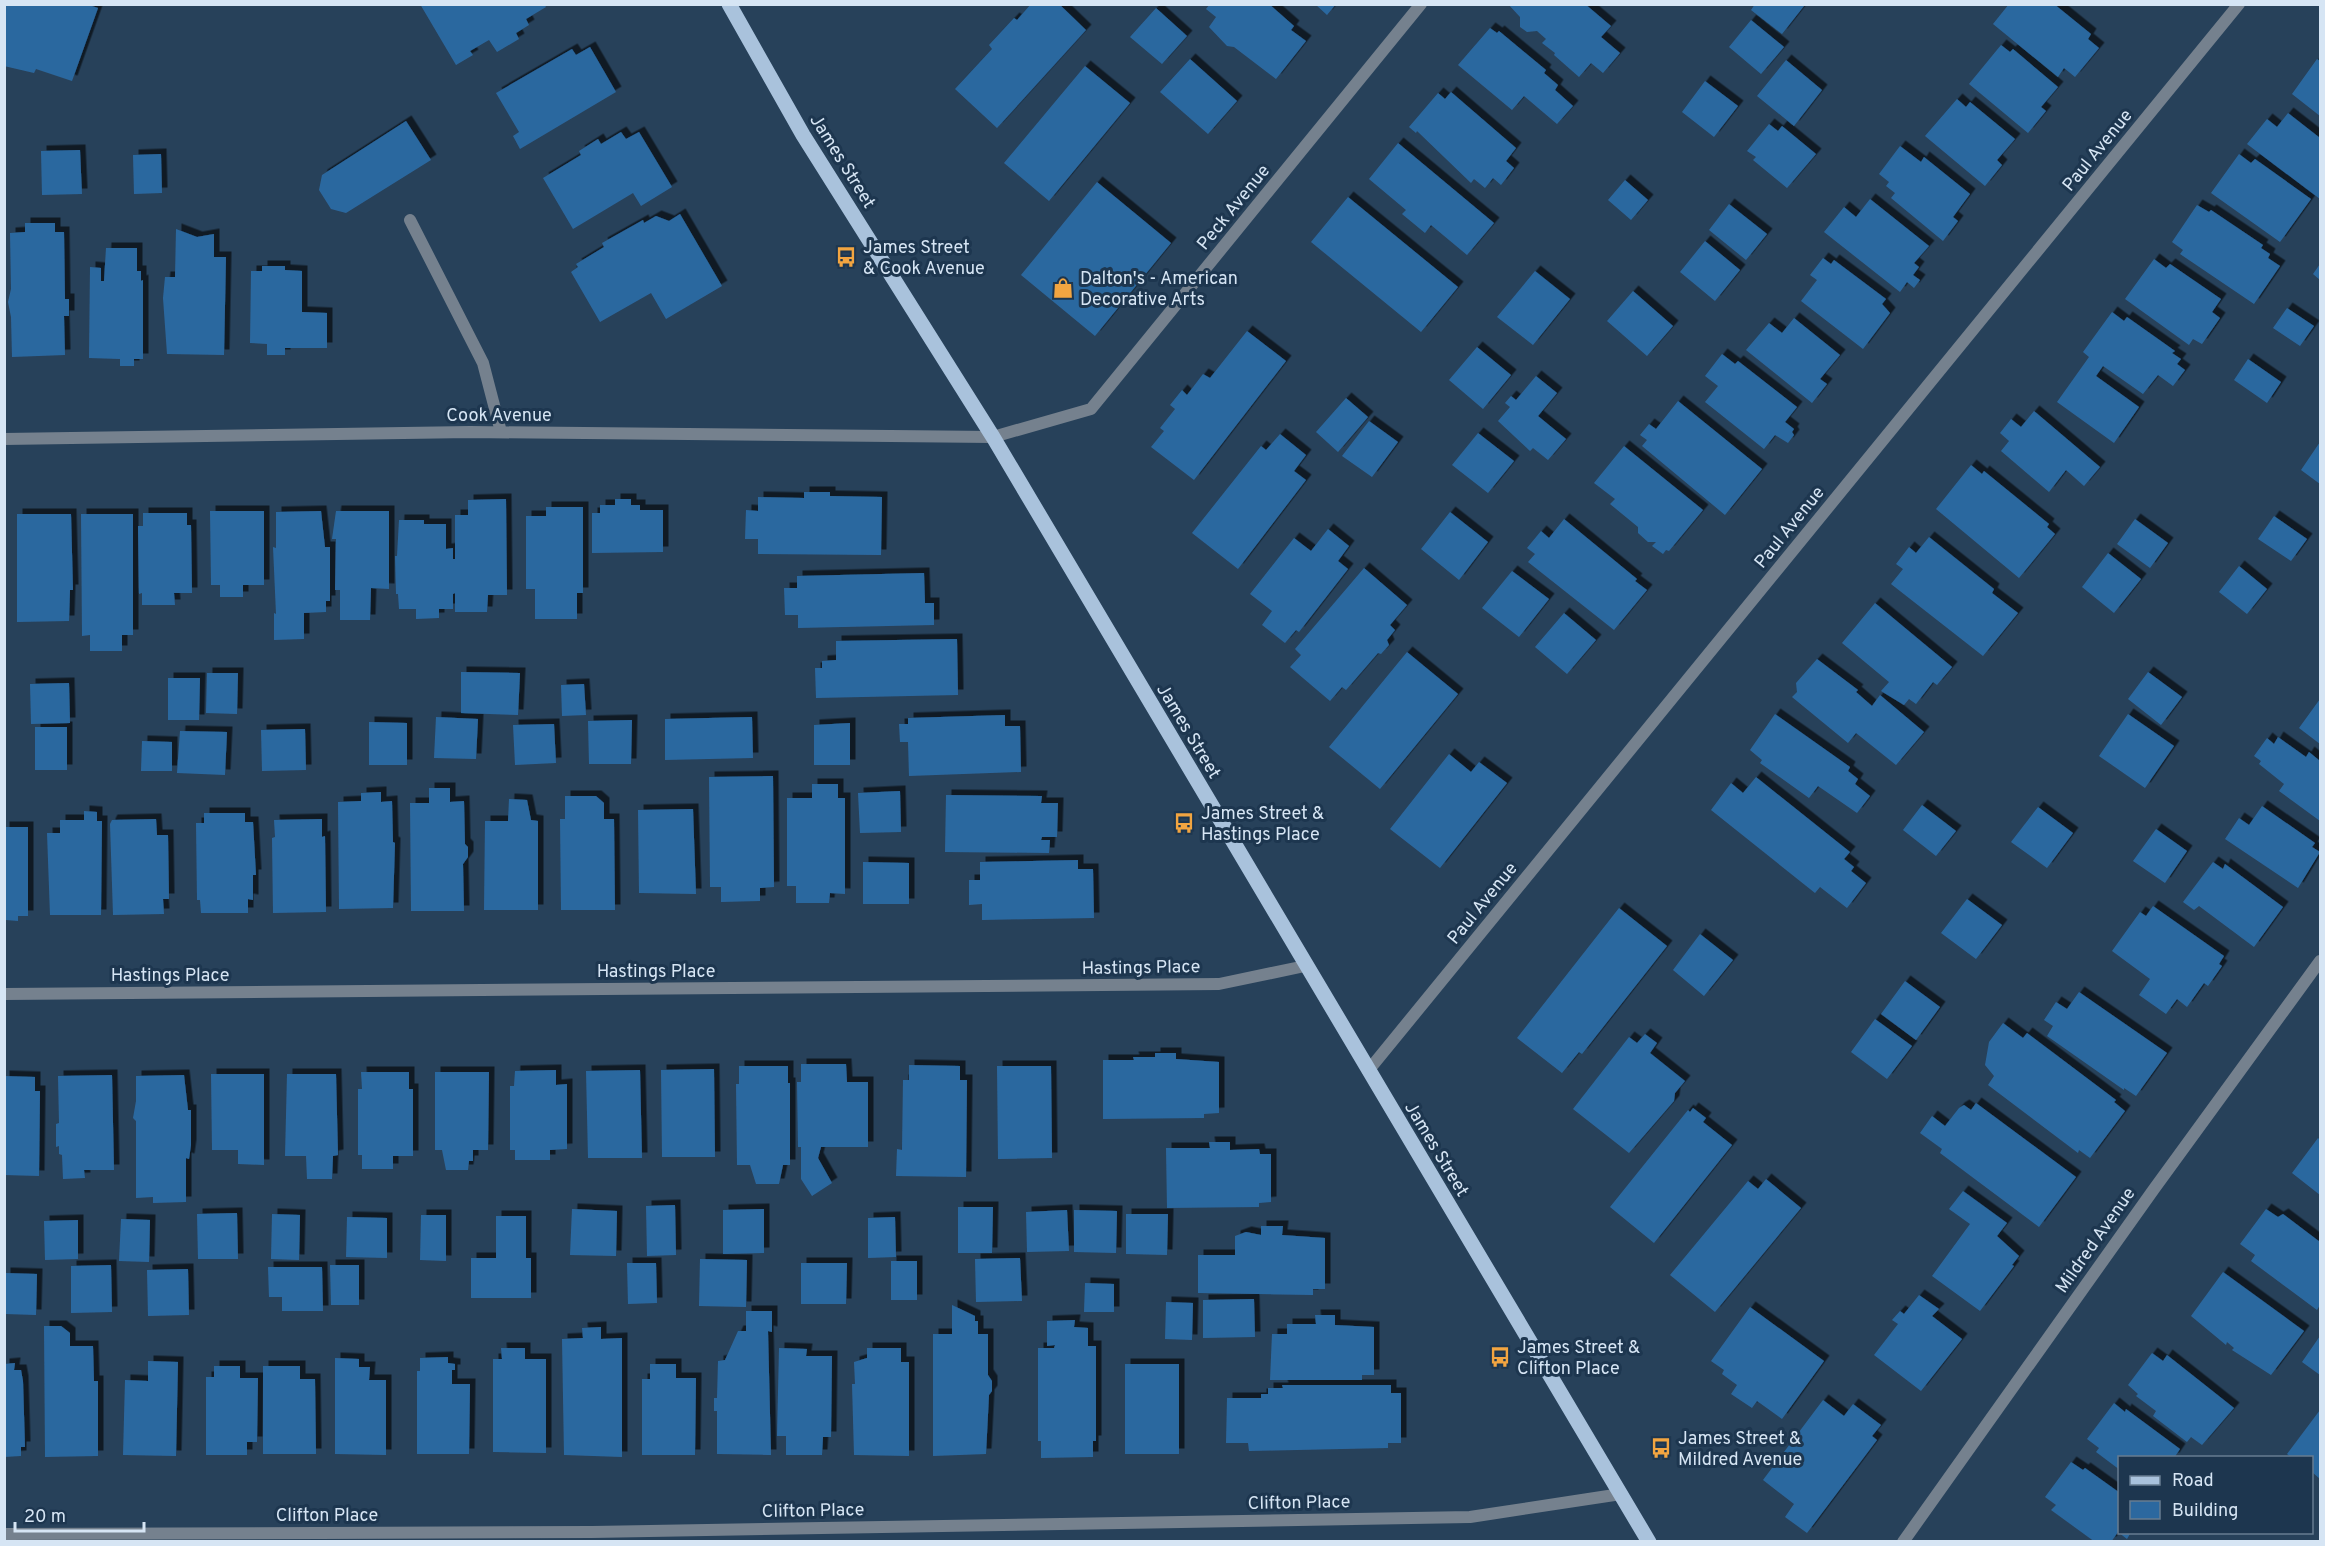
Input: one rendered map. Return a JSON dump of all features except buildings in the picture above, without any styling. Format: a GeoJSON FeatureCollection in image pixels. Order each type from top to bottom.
{"type":"FeatureCollection","features":[{"type":"Feature","properties":{"kind":"main road","name":"James Street"},"geometry":{"type":"LineString","coordinates":[[729,4],[803,135],[993,437],[1649,1542]]}},
{"type":"Feature","properties":{"kind":"street","name":"Peck Avenue"},"geometry":{"type":"LineString","coordinates":[[993,437],[1091,409],[1421,4]]}},
{"type":"Feature","properties":{"kind":"street","name":"Paul Avenue"},"geometry":{"type":"LineString","coordinates":[[1368,1071],[2239,4]]}},
{"type":"Feature","properties":{"kind":"street"},"geometry":{"type":"LineString","coordinates":[[410,220],[483,363],[501,432]]}},
{"type":"Feature","properties":{"kind":"street","name":"Cook Avenue"},"geometry":{"type":"LineString","coordinates":[[4,439],[501,432],[993,437]]}},
{"type":"Feature","properties":{"kind":"street","name":"Mildred Avenue"},"geometry":{"type":"LineString","coordinates":[[1903,1542],[2154,1189],[2320,961]]}},
{"type":"Feature","properties":{"kind":"street","name":"Hastings Place"},"geometry":{"type":"LineString","coordinates":[[4,994],[1219,984],[1305,966]]}},
{"type":"Feature","properties":{"kind":"street","name":"Clifton Place"},"geometry":{"type":"LineString","coordinates":[[4,1534],[580,1532],[1470,1517],[1621,1494]]}},
{"type":"Feature","properties":{"kind":"place","name":"James Street & Cook Avenue"},"geometry":{"type":"Point","coordinates":[846,257]}},
{"type":"Feature","properties":{"kind":"place","name":"Dalton's - American Decorative Arts"},"geometry":{"type":"Point","coordinates":[1063,288]}},
{"type":"Feature","properties":{"kind":"place","name":"James Street & Hastings Place"},"geometry":{"type":"Point","coordinates":[1184,823]}},
{"type":"Feature","properties":{"kind":"place","name":"James Street & Clifton Place"},"geometry":{"type":"Point","coordinates":[1500,1357]}},
{"type":"Feature","properties":{"kind":"place","name":"James Street & Mildred Avenue"},"geometry":{"type":"Point","coordinates":[1661,1448]}}]}
